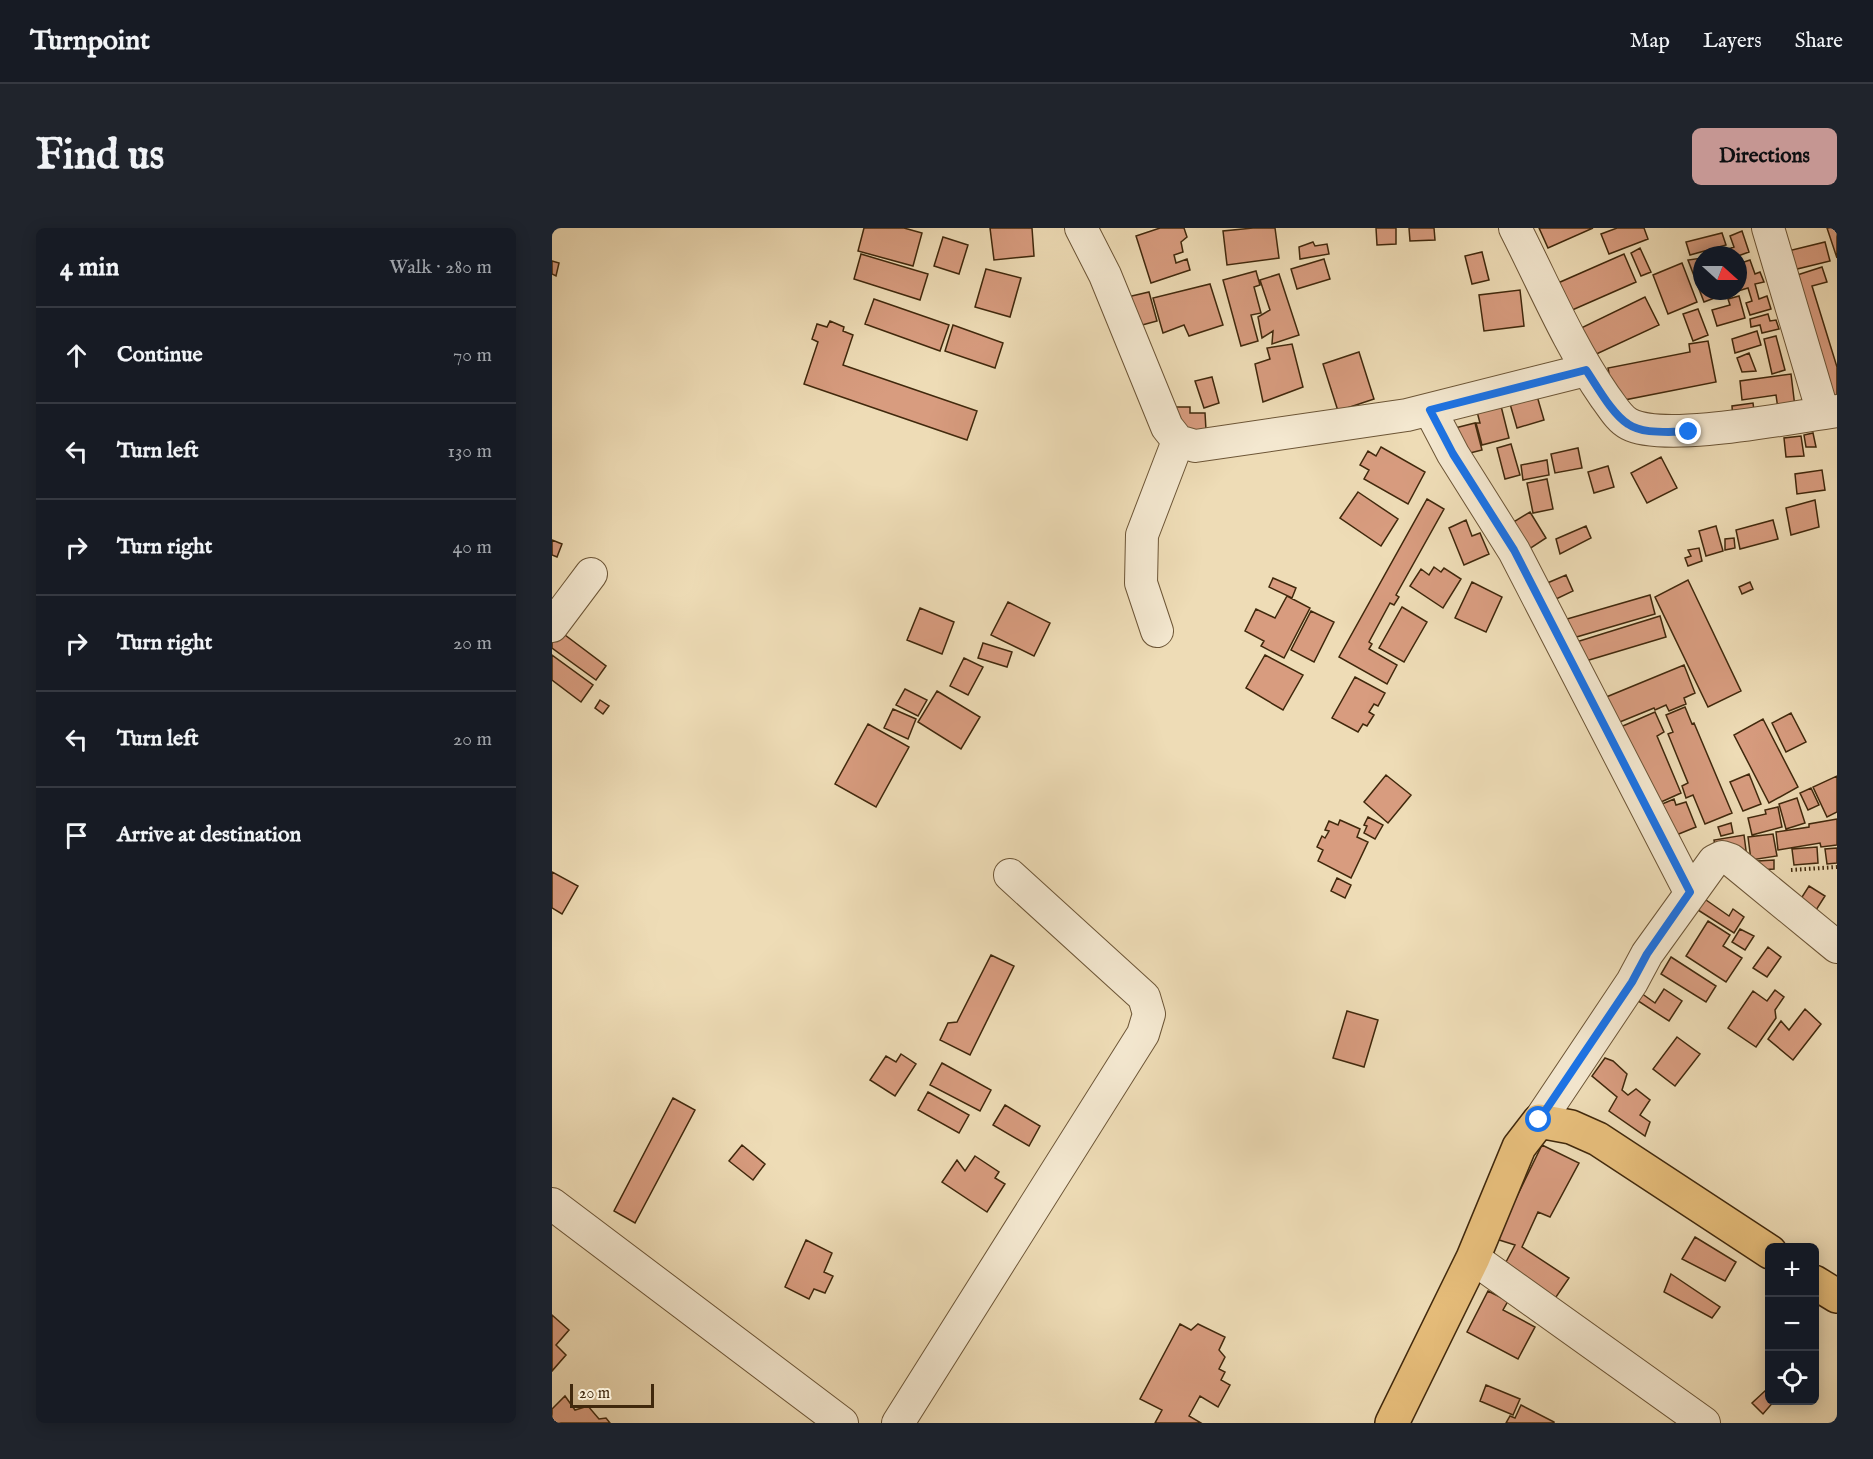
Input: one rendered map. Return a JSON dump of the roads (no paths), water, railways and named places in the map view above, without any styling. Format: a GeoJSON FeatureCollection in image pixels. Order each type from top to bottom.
{"type":"FeatureCollection","features":[{"type":"Feature","properties":{"kind":"main road"},"geometry":{"type":"LineString","coordinates":[[1392,1423],[1473,1258],[1519,1147],[1539,1120],[1570,1128],[1598,1139],[1765,1249]]}},
{"type":"Feature","properties":{"kind":"main road"},"geometry":{"type":"LineString","coordinates":[[1819,1285],[1837,1296]]}},
{"type":"Feature","properties":{"kind":"street"},"geometry":{"type":"LineString","coordinates":[[1080,228],[1105,275],[1167,427],[1178,441],[1195,446],[1407,415],[1586,370]]}},
{"type":"Feature","properties":{"kind":"street"},"geometry":{"type":"LineString","coordinates":[[1515,228],[1586,370],[1614,410],[1627,424],[1643,430],[1689,432],[1830,412],[1768,228]]}},
{"type":"Feature","properties":{"kind":"street"},"geometry":{"type":"LineString","coordinates":[[1430,410],[1453,454],[1514,550],[1690,892]]}},
{"type":"Feature","properties":{"kind":"street"},"geometry":{"type":"LineString","coordinates":[[1157,631],[1141,583],[1142,535],[1178,441]]}},
{"type":"Feature","properties":{"kind":"street"},"geometry":{"type":"LineString","coordinates":[[552,626],[591,574]]}},
{"type":"Feature","properties":{"kind":"street"},"geometry":{"type":"LineString","coordinates":[[1539,1120],[1632,982],[1647,954],[1714,861],[1722,857],[1731,860],[1837,947]]}},
{"type":"Feature","properties":{"kind":"street"},"geometry":{"type":"LineString","coordinates":[[898,1423],[1143,1034],[1149,1014],[1144,997],[1010,874]]}},
{"type":"Feature","properties":{"kind":"street"},"geometry":{"type":"LineString","coordinates":[[552,1204],[842,1423]]}},
{"type":"Feature","properties":{"kind":"street"},"geometry":{"type":"LineString","coordinates":[[1473,1258],[1704,1423]]}}]}
